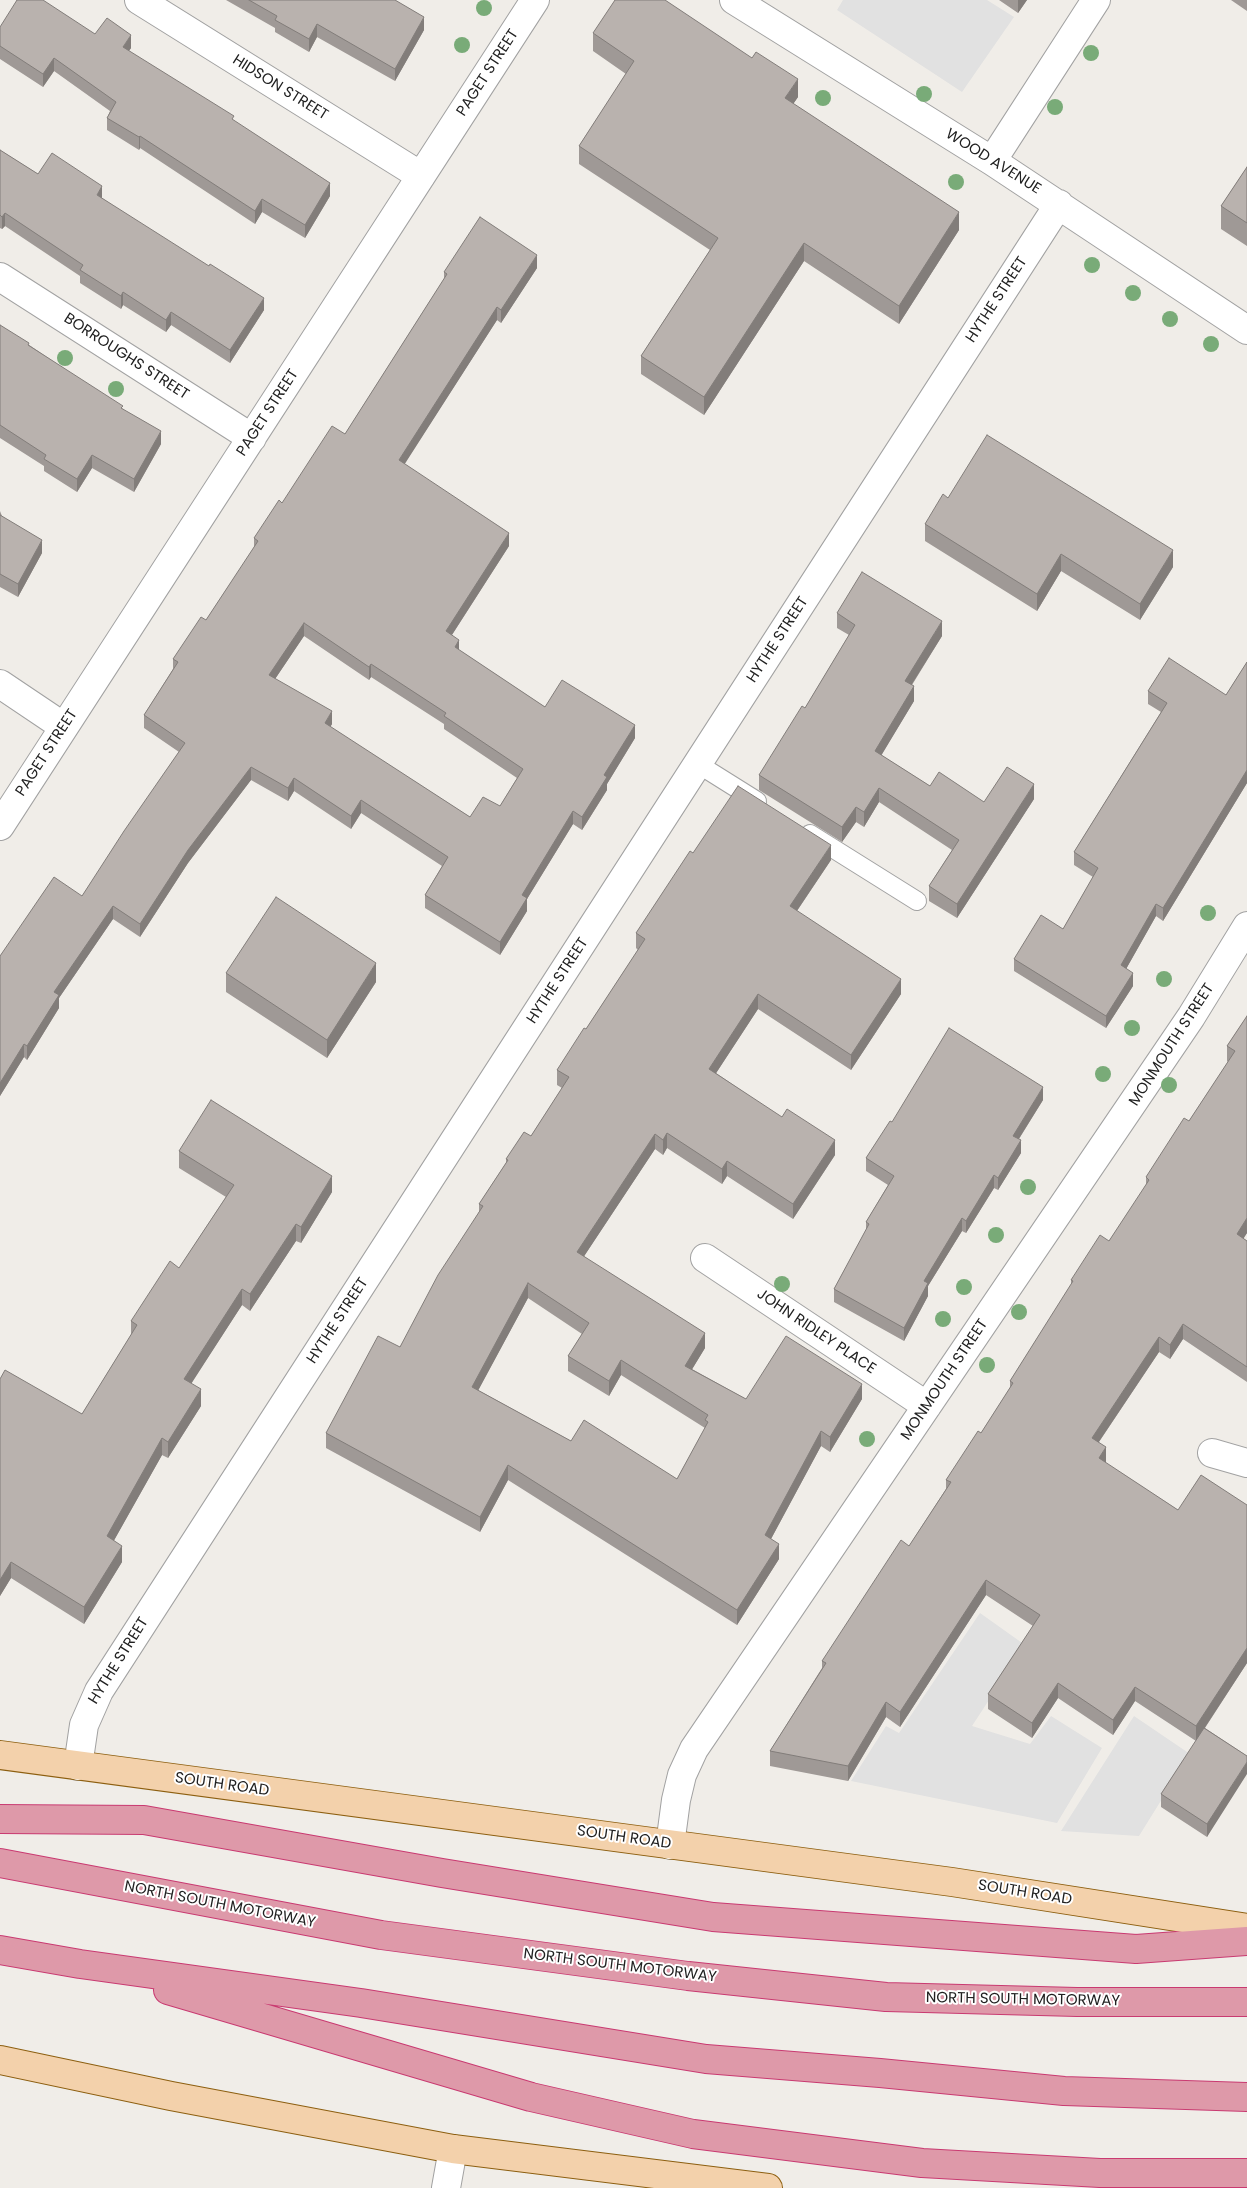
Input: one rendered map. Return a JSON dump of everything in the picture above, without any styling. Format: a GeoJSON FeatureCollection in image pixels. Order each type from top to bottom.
{"type":"FeatureCollection","features":[{"type":"Feature","properties":{"kind":"highway"},"geometry":{"type":"LineString","coordinates":[[0,1819],[144,1820],[432,1871],[713,1917],[1136,1949],[1247,1941]]}},
{"type":"Feature","properties":{"kind":"highway","name":"NORTH SOUTH MOTORWAY"},"geometry":{"type":"LineString","coordinates":[[0,1863],[381,1935],[688,1976],[886,1997],[1247,2002]]}},
{"type":"Feature","properties":{"kind":"highway"},"geometry":{"type":"LineString","coordinates":[[0,1950],[80,1964],[361,2003],[706,2059],[880,2072],[1064,2090],[1247,2097]]}},
{"type":"Feature","properties":{"kind":"highway"},"geometry":{"type":"LineString","coordinates":[[80,1964],[531,2097],[693,2134],[922,2163],[1100,2173],[1247,2173]]}},
{"type":"Feature","properties":{"kind":"main road","name":"SOUTH ROAD"},"geometry":{"type":"LineString","coordinates":[[0,1755],[952,1882],[1247,1928]]}},
{"type":"Feature","properties":{"kind":"main road"},"geometry":{"type":"LineString","coordinates":[[0,2060],[171,2096],[453,2149],[768,2188]]}},
{"type":"Feature","properties":{"kind":"street","name":"HIDSON STREET"},"geometry":{"type":"LineString","coordinates":[[139,0],[421,176]]}},
{"type":"Feature","properties":{"kind":"street","name":"PAGET STREET"},"geometry":{"type":"LineString","coordinates":[[0,826],[535,0]]}},
{"type":"Feature","properties":{"kind":"street","name":"WOOD AVENUE"},"geometry":{"type":"LineString","coordinates":[[734,0],[1059,204],[1247,330]]}},
{"type":"Feature","properties":{"kind":"street"},"geometry":{"type":"LineString","coordinates":[[992,161],[1096,0]]}},
{"type":"Feature","properties":{"kind":"street","name":"HYTHE STREET"},"geometry":{"type":"LineString","coordinates":[[78,1766],[84,1724],[99,1691],[1059,204]]}},
{"type":"Feature","properties":{"kind":"street","name":"BORROUGHS STREET"},"geometry":{"type":"LineString","coordinates":[[0,277],[252,438]]}},
{"type":"Feature","properties":{"kind":"street"},"geometry":{"type":"LineString","coordinates":[[0,684],[64,727]]}},
{"type":"Feature","properties":{"kind":"street","name":"MONMOUTH STREET"},"geometry":{"type":"LineString","coordinates":[[670,1844],[676,1800],[682,1776],[694,1749],[1191,1017],[1239,958],[1247,926]]}},
{"type":"Feature","properties":{"kind":"street","name":"JOHN RIDLEY PLACE"},"geometry":{"type":"LineString","coordinates":[[705,1258],[928,1406]]}},
{"type":"Feature","properties":{"kind":"street"},"geometry":{"type":"LineString","coordinates":[[1212,1453],[1247,1463]]}},
{"type":"Feature","properties":{"kind":"street"},"geometry":{"type":"LineString","coordinates":[[446,2188],[453,2149]]}},
{"type":"Feature","properties":{"kind":"lane"},"geometry":{"type":"LineString","coordinates":[[698,764],[774,811]]}},
{"type":"Feature","properties":{"kind":"lane"},"geometry":{"type":"LineString","coordinates":[[799,827],[917,901]]}},
{"type":"Feature","properties":{"kind":"shaded area"},"geometry":{"type":"Polygon","coordinates":[[[843,0],[987,0],[1014,17],[962,92],[837,10],[843,0]]]}},
{"type":"Feature","properties":{"kind":"shaded area"},"geometry":{"type":"Polygon","coordinates":[[[980,1613],[1025,1645],[972,1726],[1030,1744],[1051,1716],[1102,1748],[1057,1823],[851,1781],[886,1726],[899,1733],[980,1613]]]}},
{"type":"Feature","properties":{"kind":"shaded area"},"geometry":{"type":"Polygon","coordinates":[[[1134,1716],[1190,1754],[1139,1836],[1061,1831],[1134,1716]]]}},
{"type":"Feature","properties":{"kind":"building"},"geometry":{"type":"Polygon","coordinates":[[[17,0],[43,0],[95,34],[107,18],[131,35],[123,47],[234,116],[232,119],[330,183],[305,225],[262,199],[255,211],[140,136],[107,118],[116,102],[54,58],[43,74],[0,46],[0,27],[17,0]]]}},
{"type":"Feature","properties":{"kind":"building"},"geometry":{"type":"Polygon","coordinates":[[[249,0],[395,0],[424,17],[395,69],[317,24],[309,39],[275,20],[277,16],[249,0]]]}},
{"type":"Feature","properties":{"kind":"building"},"geometry":{"type":"Polygon","coordinates":[[[615,0],[665,0],[752,58],[756,52],[798,79],[785,98],[959,212],[899,306],[804,243],[704,397],[641,356],[718,238],[579,146],[634,61],[593,33],[615,0]]]}},
{"type":"Feature","properties":{"kind":"building"},"geometry":{"type":"Polygon","coordinates":[[[0,150],[38,174],[52,153],[102,186],[97,195],[209,266],[210,264],[264,298],[230,350],[171,312],[166,320],[123,292],[121,296],[80,270],[83,265],[5,213],[2,217],[0,215],[0,150]]]}},
{"type":"Feature","properties":{"kind":"building"},"geometry":{"type":"Polygon","coordinates":[[[1247,167],[1247,223],[1221,206],[1247,167]]]}},
{"type":"Feature","properties":{"kind":"building"},"geometry":{"type":"Polygon","coordinates":[[[480,217],[537,255],[501,310],[497,307],[399,460],[509,533],[446,631],[459,640],[455,647],[545,707],[562,680],[635,725],[604,775],[607,777],[582,817],[573,811],[522,895],[527,898],[500,942],[425,895],[448,857],[361,800],[351,816],[294,778],[288,788],[251,767],[188,850],[140,924],[113,906],[54,992],[59,995],[27,1046],[24,1044],[0,1083],[0,956],[54,877],[82,896],[185,743],[144,715],[178,662],[173,659],[201,617],[206,620],[258,541],[254,538],[279,500],[282,503],[332,426],[345,434],[447,274],[444,272],[480,217]],[[304,623],[269,675],[332,711],[325,723],[470,817],[483,797],[500,806],[523,769],[444,716],[446,713],[371,664],[369,667],[304,623]]]}},
{"type":"Feature","properties":{"kind":"building"},"geometry":{"type":"Polygon","coordinates":[[[0,325],[123,406],[121,408],[161,431],[134,479],[92,455],[77,479],[44,459],[46,455],[0,425],[0,325]]]}},
{"type":"Feature","properties":{"kind":"building"},"geometry":{"type":"Polygon","coordinates":[[[987,435],[1173,550],[1140,604],[1061,554],[1037,594],[925,524],[943,494],[948,498],[987,435]]]}},
{"type":"Feature","properties":{"kind":"building"},"geometry":{"type":"Polygon","coordinates":[[[0,515],[42,540],[18,584],[0,574],[0,515]]]}},
{"type":"Feature","properties":{"kind":"building"},"geometry":{"type":"Polygon","coordinates":[[[862,572],[942,621],[905,681],[914,686],[875,751],[930,786],[939,772],[984,802],[1007,767],[1034,784],[957,904],[929,886],[959,840],[879,788],[864,812],[856,807],[842,827],[759,775],[802,706],[805,708],[855,625],[837,613],[862,572]]]}},
{"type":"Feature","properties":{"kind":"building"},"geometry":{"type":"Polygon","coordinates":[[[1169,658],[1226,695],[1247,662],[1247,770],[1163,908],[1156,904],[1121,965],[1133,973],[1106,1016],[1014,959],[1041,915],[1063,929],[1098,868],[1074,852],[1167,703],[1148,691],[1169,658]]]}},
{"type":"Feature","properties":{"kind":"building"},"geometry":{"type":"Polygon","coordinates":[[[738,786],[831,845],[790,906],[901,979],[851,1055],[758,994],[709,1069],[782,1117],[787,1109],[835,1140],[793,1204],[727,1161],[722,1169],[667,1133],[663,1140],[655,1134],[577,1252],[705,1333],[685,1366],[746,1399],[786,1336],[862,1384],[830,1437],[821,1431],[765,1535],[779,1544],[737,1610],[508,1465],[480,1517],[326,1433],[378,1336],[400,1347],[438,1275],[483,1206],[479,1204],[508,1160],[506,1159],[524,1132],[531,1136],[569,1077],[557,1070],[645,939],[636,933],[690,851],[693,853],[738,786]],[[528,1283],[472,1387],[571,1441],[584,1420],[677,1479],[708,1422],[705,1420],[708,1415],[621,1360],[609,1381],[568,1356],[589,1323],[528,1283]]]}},
{"type":"Feature","properties":{"kind":"building"},"geometry":{"type":"Polygon","coordinates":[[[276,897],[376,963],[327,1040],[226,973],[276,897]]]}},
{"type":"Feature","properties":{"kind":"building"},"geometry":{"type":"Polygon","coordinates":[[[1247,1016],[1247,1218],[1237,1234],[1247,1241],[1247,1367],[1183,1324],[1170,1345],[1159,1337],[1092,1438],[1106,1447],[1099,1458],[1178,1510],[1201,1475],[1247,1505],[1247,1648],[1196,1726],[1135,1687],[1113,1720],[1058,1683],[1032,1723],[988,1694],[1040,1615],[986,1580],[900,1712],[886,1702],[848,1766],[770,1751],[826,1663],[822,1661],[901,1540],[909,1546],[951,1482],[946,1480],[978,1431],[981,1433],[1013,1383],[1010,1381],[1100,1235],[1109,1241],[1149,1180],[1146,1177],[1184,1118],[1189,1121],[1235,1051],[1227,1046],[1247,1016]]]}},
{"type":"Feature","properties":{"kind":"building"},"geometry":{"type":"Polygon","coordinates":[[[949,1028],[1043,1087],[1013,1136],[1021,1140],[998,1178],[994,1175],[966,1221],[962,1218],[924,1281],[928,1283],[904,1328],[834,1289],[869,1224],[866,1222],[894,1176],[866,1158],[890,1121],[892,1122],[949,1028]]]}},
{"type":"Feature","properties":{"kind":"building"},"geometry":{"type":"Polygon","coordinates":[[[211,1100],[332,1176],[301,1227],[296,1224],[250,1294],[242,1289],[184,1379],[201,1389],[168,1442],[162,1438],[107,1536],[122,1546],[84,1607],[11,1562],[0,1580],[0,1379],[5,1370],[82,1414],[137,1325],[131,1321],[170,1261],[179,1268],[234,1185],[179,1151],[211,1100]]]}},
{"type":"Feature","properties":{"kind":"building"},"geometry":{"type":"Polygon","coordinates":[[[1204,1728],[1247,1756],[1247,1762],[1207,1824],[1161,1794],[1204,1728]]]}}]}
